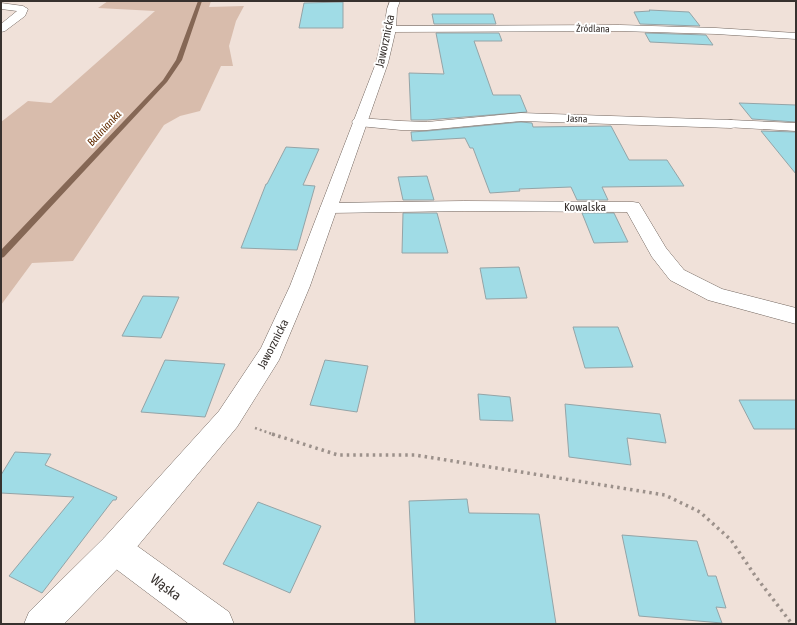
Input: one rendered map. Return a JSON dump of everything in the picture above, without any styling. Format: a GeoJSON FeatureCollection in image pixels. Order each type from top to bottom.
{"type":"FeatureCollection","features":[{"type":"Feature","properties":{"kind":"street","name":"Jaworznicka"},"geometry":{"type":"LineString","coordinates":[[41,624],[115,550],[228,419],[271,353],[300,286],[359,122],[382,63],[390,29],[392,9],[396,1]]}},
{"type":"Feature","properties":{"kind":"street"},"geometry":{"type":"LineString","coordinates":[[1,6],[23,9],[21,14],[1,29]]}},
{"type":"Feature","properties":{"kind":"street","name":"Źródlana"},"geometry":{"type":"LineString","coordinates":[[390,29],[627,28],[716,31],[796,36]]}},
{"type":"Feature","properties":{"kind":"street","name":"Jasna"},"geometry":{"type":"LineString","coordinates":[[359,122],[427,126],[494,118],[521,117],[731,124]]}},
{"type":"Feature","properties":{"kind":"street","name":"Kowalska"},"geometry":{"type":"LineString","coordinates":[[329,208],[464,206],[633,207],[659,252],[677,275],[716,295],[796,316]]}},
{"type":"Feature","properties":{"kind":"street","name":"Wąska"},"geometry":{"type":"LineString","coordinates":[[115,550],[217,624]]}},
{"type":"Feature","properties":{"kind":"lane","name":"Jasna"},"geometry":{"type":"LineString","coordinates":[[731,124],[796,127]]}},
{"type":"Feature","properties":{"kind":"path"},"geometry":{"type":"LineString","coordinates":[[228,419],[338,455],[415,455],[665,495],[700,512],[731,540],[756,577],[792,624]]}},
{"type":"Feature","properties":{"kind":"shaded area"},"geometry":{"type":"Polygon","coordinates":[[[108,1],[211,1],[209,7],[244,6],[236,21],[229,46],[233,66],[221,66],[200,111],[180,116],[164,125],[73,261],[32,263],[1,305],[1,122],[28,101],[51,103],[155,11],[98,8],[108,1]]]}},
{"type":"Feature","properties":{"kind":"building"},"geometry":{"type":"Polygon","coordinates":[[[343,2],[343,28],[299,28],[304,3],[343,2]]]}},
{"type":"Feature","properties":{"kind":"building"},"geometry":{"type":"Polygon","coordinates":[[[649,10],[689,12],[700,26],[640,24],[634,12],[650,11],[649,10]]]}},
{"type":"Feature","properties":{"kind":"building"},"geometry":{"type":"Polygon","coordinates":[[[432,14],[493,14],[496,24],[434,24],[432,14]]]}},
{"type":"Feature","properties":{"kind":"building"},"geometry":{"type":"Polygon","coordinates":[[[436,33],[499,33],[502,41],[474,41],[493,95],[520,95],[527,112],[411,120],[409,73],[444,74],[436,33]]]}},
{"type":"Feature","properties":{"kind":"building"},"geometry":{"type":"Polygon","coordinates":[[[645,33],[706,35],[713,45],[650,42],[645,33]]]}},
{"type":"Feature","properties":{"kind":"building"},"geometry":{"type":"Polygon","coordinates":[[[739,103],[796,105],[796,122],[752,119],[739,103]]]}},
{"type":"Feature","properties":{"kind":"building"},"geometry":{"type":"Polygon","coordinates":[[[521,122],[532,123],[533,127],[611,126],[629,160],[667,160],[684,186],[602,187],[608,200],[577,200],[571,187],[519,189],[520,191],[490,193],[473,148],[470,148],[465,138],[412,141],[411,132],[521,122]]]}},
{"type":"Feature","properties":{"kind":"building"},"geometry":{"type":"Polygon","coordinates":[[[761,131],[796,132],[796,174],[761,131]]]}},
{"type":"Feature","properties":{"kind":"building"},"geometry":{"type":"Polygon","coordinates":[[[286,147],[319,149],[303,185],[315,186],[297,250],[241,248],[266,184],[286,147]]]}},
{"type":"Feature","properties":{"kind":"building"},"geometry":{"type":"Polygon","coordinates":[[[427,176],[434,200],[403,200],[398,177],[427,176]]]}},
{"type":"Feature","properties":{"kind":"building"},"geometry":{"type":"Polygon","coordinates":[[[403,213],[437,213],[448,253],[402,253],[403,213]]]}},
{"type":"Feature","properties":{"kind":"building"},"geometry":{"type":"Polygon","coordinates":[[[582,213],[614,213],[628,242],[594,243],[582,213]]]}},
{"type":"Feature","properties":{"kind":"building"},"geometry":{"type":"Polygon","coordinates":[[[519,267],[527,298],[486,299],[480,268],[519,267]]]}},
{"type":"Feature","properties":{"kind":"building"},"geometry":{"type":"Polygon","coordinates":[[[143,296],[179,297],[161,338],[122,336],[143,296]]]}},
{"type":"Feature","properties":{"kind":"building"},"geometry":{"type":"Polygon","coordinates":[[[573,327],[618,327],[633,367],[585,368],[573,327]]]}},
{"type":"Feature","properties":{"kind":"building"},"geometry":{"type":"Polygon","coordinates":[[[165,360],[225,364],[205,417],[141,412],[165,360]]]}},
{"type":"Feature","properties":{"kind":"building"},"geometry":{"type":"Polygon","coordinates":[[[325,360],[368,366],[357,412],[310,405],[325,360]]]}},
{"type":"Feature","properties":{"kind":"building"},"geometry":{"type":"Polygon","coordinates":[[[478,394],[510,397],[513,421],[480,420],[478,394]]]}},
{"type":"Feature","properties":{"kind":"building"},"geometry":{"type":"Polygon","coordinates":[[[739,400],[796,400],[796,429],[754,429],[739,400]]]}},
{"type":"Feature","properties":{"kind":"building"},"geometry":{"type":"Polygon","coordinates":[[[565,404],[660,414],[666,443],[627,438],[631,465],[569,457],[565,404]]]}},
{"type":"Feature","properties":{"kind":"building"},"geometry":{"type":"Polygon","coordinates":[[[15,452],[51,454],[45,465],[117,497],[116,500],[113,500],[42,593],[9,576],[74,497],[1,493],[1,475],[15,452]]]}},
{"type":"Feature","properties":{"kind":"building"},"geometry":{"type":"Polygon","coordinates":[[[467,499],[469,513],[539,514],[556,624],[415,624],[409,501],[467,499]]]}},
{"type":"Feature","properties":{"kind":"building"},"geometry":{"type":"Polygon","coordinates":[[[258,502],[321,526],[290,593],[223,564],[258,502]]]}},
{"type":"Feature","properties":{"kind":"building"},"geometry":{"type":"Polygon","coordinates":[[[622,535],[697,541],[708,576],[716,576],[726,608],[716,607],[722,623],[639,616],[622,535]]]}},
{"type":"Feature","properties":{"kind":"waterway","name":"Balinianka"},"geometry":{"type":"LineString","coordinates":[[1,255],[165,81],[179,60],[200,1]]}}]}
